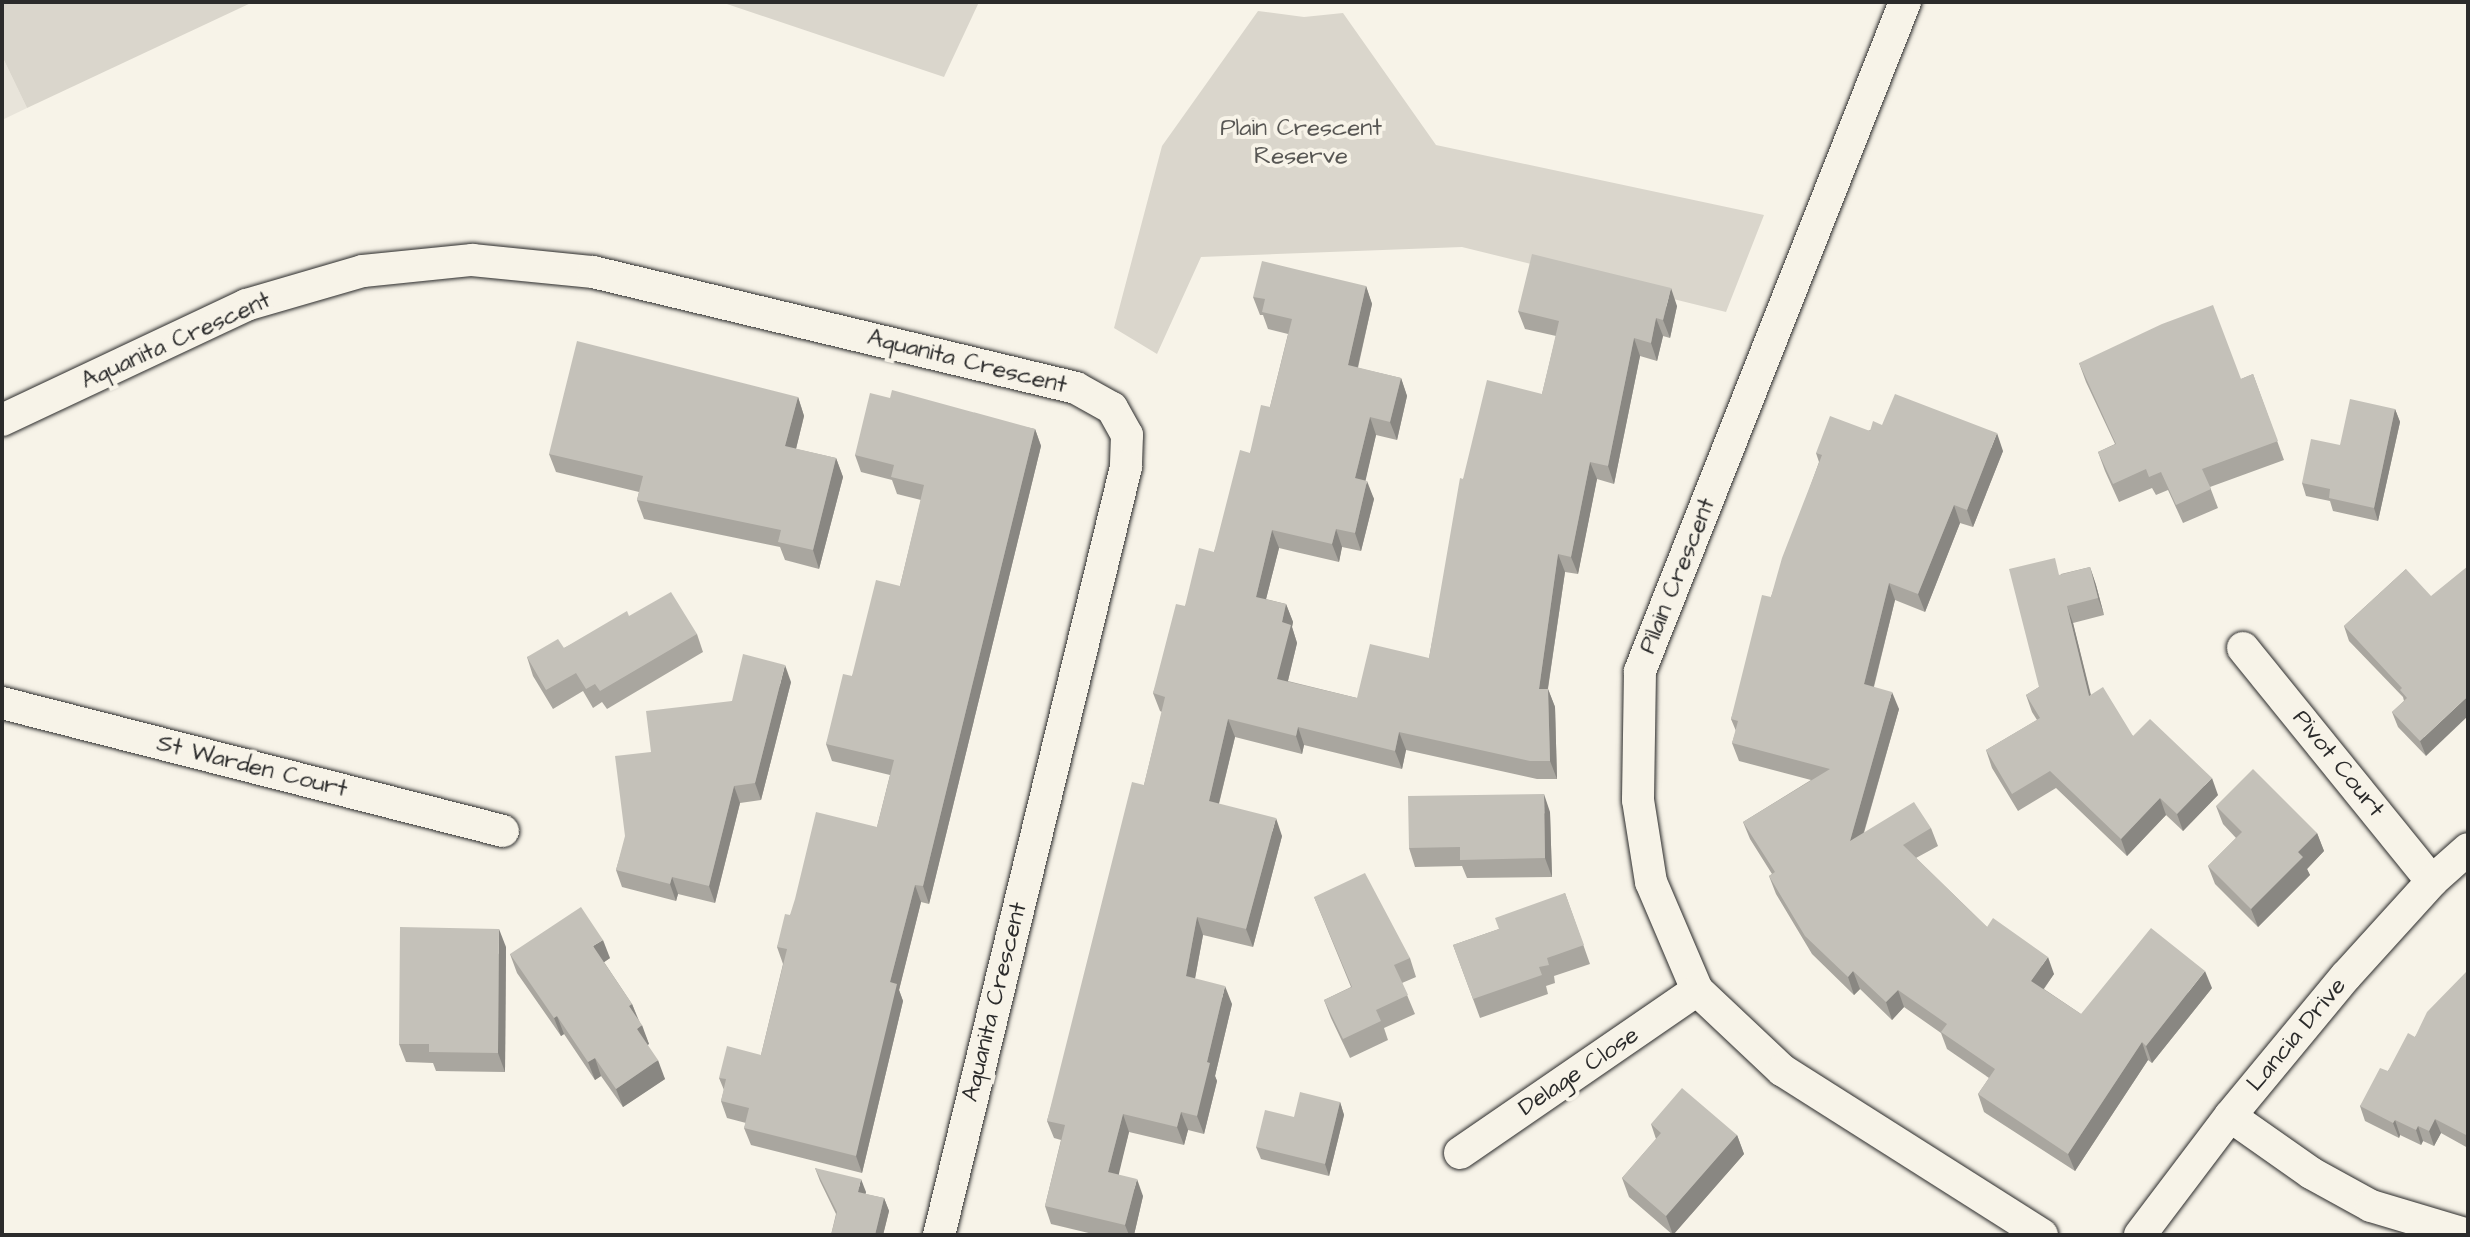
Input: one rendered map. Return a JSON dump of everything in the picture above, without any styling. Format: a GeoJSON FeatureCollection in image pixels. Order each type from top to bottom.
{"type":"FeatureCollection","features":[{"type":"Feature","properties":{"kind":"street","name":"Pilain Crescent"},"geometry":{"type":"LineString","coordinates":[[1905,2],[1640,671],[1638,800],[1651,882],[1697,990],[1782,1070],[2042,1235]]}},
{"type":"Feature","properties":{"kind":"street","name":"Aquanita Crescent"},"geometry":{"type":"LineString","coordinates":[[2,420],[246,305],[363,271],[472,260],[593,272],[1076,388],[1112,408],[1127,435],[1126,467],[939,1235]]}},
{"type":"Feature","properties":{"kind":"street","name":"Pivot Court"},"geometry":{"type":"LineString","coordinates":[[2243,648],[2432,881]]}},
{"type":"Feature","properties":{"kind":"street","name":"St Warden Court"},"geometry":{"type":"LineString","coordinates":[[2,703],[503,831]]}},
{"type":"Feature","properties":{"kind":"street","name":"Lancia Drive"},"geometry":{"type":"LineString","coordinates":[[2140,1235],[2230,1116],[2346,976],[2432,881],[2468,849]]}},
{"type":"Feature","properties":{"kind":"street","name":"Delage Close"},"geometry":{"type":"LineString","coordinates":[[1460,1153],[1697,990]]}},
{"type":"Feature","properties":{"kind":"street"},"geometry":{"type":"LineString","coordinates":[[2230,1116],[2311,1173],[2371,1206],[2468,1235]]}},
{"type":"Feature","properties":{"kind":"shaded area"},"geometry":{"type":"Polygon","coordinates":[[[2,56],[27,108],[2,120],[2,56]]]}},
{"type":"Feature","properties":{"kind":"green space"},"geometry":{"type":"Polygon","coordinates":[[[2,2],[253,2],[27,108],[2,56],[2,2]]]}},
{"type":"Feature","properties":{"kind":"green space"},"geometry":{"type":"Polygon","coordinates":[[[721,2],[979,2],[944,77],[721,2]]]}},
{"type":"Feature","properties":{"kind":"green space","name":"Plain Crescent Reserve"},"geometry":{"type":"Polygon","coordinates":[[[1258,11],[1304,17],[1343,13],[1436,145],[1764,215],[1726,312],[1462,247],[1201,257],[1157,354],[1114,328],[1162,146],[1258,11]]]}},
{"type":"Feature","properties":{"kind":"building"},"geometry":{"type":"Polygon","coordinates":[[[1532,254],[1671,288],[1663,320],[1656,318],[1651,343],[1634,338],[1608,466],[1590,462],[1571,557],[1558,554],[1539,689],[1548,689],[1550,761],[1530,761],[1399,732],[1395,751],[1298,727],[1296,736],[1228,719],[1209,801],[1276,818],[1246,929],[1197,917],[1186,976],[1225,986],[1197,1116],[1181,1112],[1177,1127],[1123,1114],[1108,1172],[1137,1179],[1125,1225],[1045,1206],[1065,1125],[1047,1121],[1132,782],[1144,785],[1165,697],[1153,693],[1176,604],[1185,606],[1199,548],[1214,552],[1240,450],[1250,453],[1261,405],[1270,407],[1292,319],[1262,312],[1265,299],[1253,297],[1262,261],[1366,286],[1348,365],[1401,378],[1390,422],[1370,417],[1355,478],[1367,481],[1355,533],[1336,529],[1332,544],[1272,530],[1256,597],[1286,604],[1282,622],[1291,625],[1277,679],[1357,698],[1370,644],[1429,658],[1460,478],[1463,479],[1487,380],[1542,394],[1559,321],[1518,311],[1532,254]]]}},
{"type":"Feature","properties":{"kind":"building"},"geometry":{"type":"Polygon","coordinates":[[[2213,305],[2241,379],[2253,374],[2278,441],[2202,469],[2211,489],[2176,505],[2161,472],[2149,477],[2146,469],[2113,484],[2098,452],[2116,444],[2079,363],[2162,324],[2213,305]]]}},
{"type":"Feature","properties":{"kind":"building"},"geometry":{"type":"Polygon","coordinates":[[[577,341],[798,397],[785,446],[836,458],[813,550],[778,542],[781,530],[637,500],[643,476],[549,454],[577,341]]]}},
{"type":"Feature","properties":{"kind":"building"},"geometry":{"type":"Polygon","coordinates":[[[892,390],[1035,429],[923,886],[915,885],[890,982],[897,984],[856,1156],[744,1128],[749,1108],[721,1101],[726,1079],[719,1078],[727,1046],[761,1055],[787,949],[777,947],[785,914],[790,915],[795,899],[816,812],[877,827],[894,760],[826,744],[843,674],[852,676],[876,580],[900,586],[924,485],[891,477],[894,465],[855,455],[870,393],[890,398],[892,390]]]}},
{"type":"Feature","properties":{"kind":"building"},"geometry":{"type":"Polygon","coordinates":[[[1895,394],[1997,433],[1967,510],[1954,505],[1918,594],[1889,583],[1864,684],[1892,692],[1850,841],[1914,802],[1931,828],[1903,845],[1987,927],[1993,918],[2048,957],[2031,981],[2081,1014],[2151,928],[2205,971],[2146,1046],[2142,1042],[2068,1154],[1978,1094],[1995,1069],[1941,1032],[1947,1024],[1898,990],[1886,1002],[1853,971],[1848,977],[1805,936],[1769,876],[1775,872],[1743,822],[1830,769],[1732,743],[1738,721],[1731,719],[1762,595],[1771,597],[1782,558],[1822,455],[1816,453],[1830,416],[1870,431],[1873,421],[1882,425],[1895,394]]]}},
{"type":"Feature","properties":{"kind":"building"},"geometry":{"type":"Polygon","coordinates":[[[2350,399],[2395,409],[2374,508],[2329,498],[2330,489],[2302,483],[2311,439],[2340,445],[2350,399]]]}},
{"type":"Feature","properties":{"kind":"building"},"geometry":{"type":"Polygon","coordinates":[[[2055,558],[2059,575],[2090,567],[2098,598],[2067,606],[2089,696],[2103,687],[2133,736],[2150,719],[2212,778],[2177,814],[2160,798],[2121,839],[2050,771],[2012,794],[1986,750],[2040,718],[2026,695],[2039,687],[2009,569],[2055,558]]]}},
{"type":"Feature","properties":{"kind":"building"},"geometry":{"type":"Polygon","coordinates":[[[2468,566],[2468,696],[2420,741],[2392,712],[2407,698],[2400,690],[2402,688],[2344,626],[2406,569],[2431,596],[2468,566]]]}},
{"type":"Feature","properties":{"kind":"building"},"geometry":{"type":"Polygon","coordinates":[[[671,592],[697,634],[600,691],[595,684],[586,689],[576,673],[546,690],[527,657],[558,639],[564,648],[627,611],[629,616],[671,592]]]}},
{"type":"Feature","properties":{"kind":"building"},"geometry":{"type":"Polygon","coordinates":[[[743,654],[785,665],[755,783],[734,786],[709,886],[672,877],[670,884],[616,870],[625,836],[615,756],[651,752],[646,711],[732,701],[743,654]]]}},
{"type":"Feature","properties":{"kind":"building"},"geometry":{"type":"Polygon","coordinates":[[[2253,769],[2317,833],[2298,852],[2303,857],[2251,909],[2208,866],[2242,832],[2216,806],[2253,769]]]}},
{"type":"Feature","properties":{"kind":"building"},"geometry":{"type":"Polygon","coordinates":[[[1544,794],[1545,858],[1460,860],[1460,847],[1409,848],[1408,796],[1544,794]]]}},
{"type":"Feature","properties":{"kind":"building"},"geometry":{"type":"Polygon","coordinates":[[[1365,873],[1410,958],[1394,965],[1408,995],[1376,1010],[1381,1021],[1343,1039],[1324,1000],[1352,987],[1314,897],[1365,873]]]}},
{"type":"Feature","properties":{"kind":"building"},"geometry":{"type":"Polygon","coordinates":[[[1565,893],[1584,945],[1547,958],[1549,965],[1539,967],[1542,975],[1473,999],[1453,945],[1499,929],[1495,918],[1565,893]]]}},
{"type":"Feature","properties":{"kind":"building"},"geometry":{"type":"Polygon","coordinates":[[[581,907],[603,940],[593,946],[632,1004],[629,1006],[642,1025],[637,1029],[658,1060],[616,1089],[595,1058],[588,1062],[510,954],[581,907]]]}},
{"type":"Feature","properties":{"kind":"building"},"geometry":{"type":"Polygon","coordinates":[[[400,927],[499,929],[498,1053],[429,1052],[429,1044],[399,1044],[400,927]]]}},
{"type":"Feature","properties":{"kind":"building"},"geometry":{"type":"Polygon","coordinates":[[[2468,970],[2468,1136],[2435,1119],[2429,1131],[2418,1126],[2416,1130],[2395,1120],[2393,1123],[2360,1106],[2380,1068],[2388,1071],[2408,1033],[2415,1037],[2427,1012],[2468,970]]]}},
{"type":"Feature","properties":{"kind":"building"},"geometry":{"type":"Polygon","coordinates":[[[1682,1088],[1737,1135],[1666,1216],[1622,1178],[1661,1133],[1651,1124],[1682,1088]]]}},
{"type":"Feature","properties":{"kind":"building"},"geometry":{"type":"Polygon","coordinates":[[[1300,1092],[1340,1102],[1325,1164],[1256,1147],[1265,1110],[1294,1117],[1300,1092]]]}},
{"type":"Feature","properties":{"kind":"building"},"geometry":{"type":"Polygon","coordinates":[[[815,1168],[861,1179],[858,1192],[884,1198],[875,1235],[831,1235],[837,1212],[815,1168]]]}}]}
